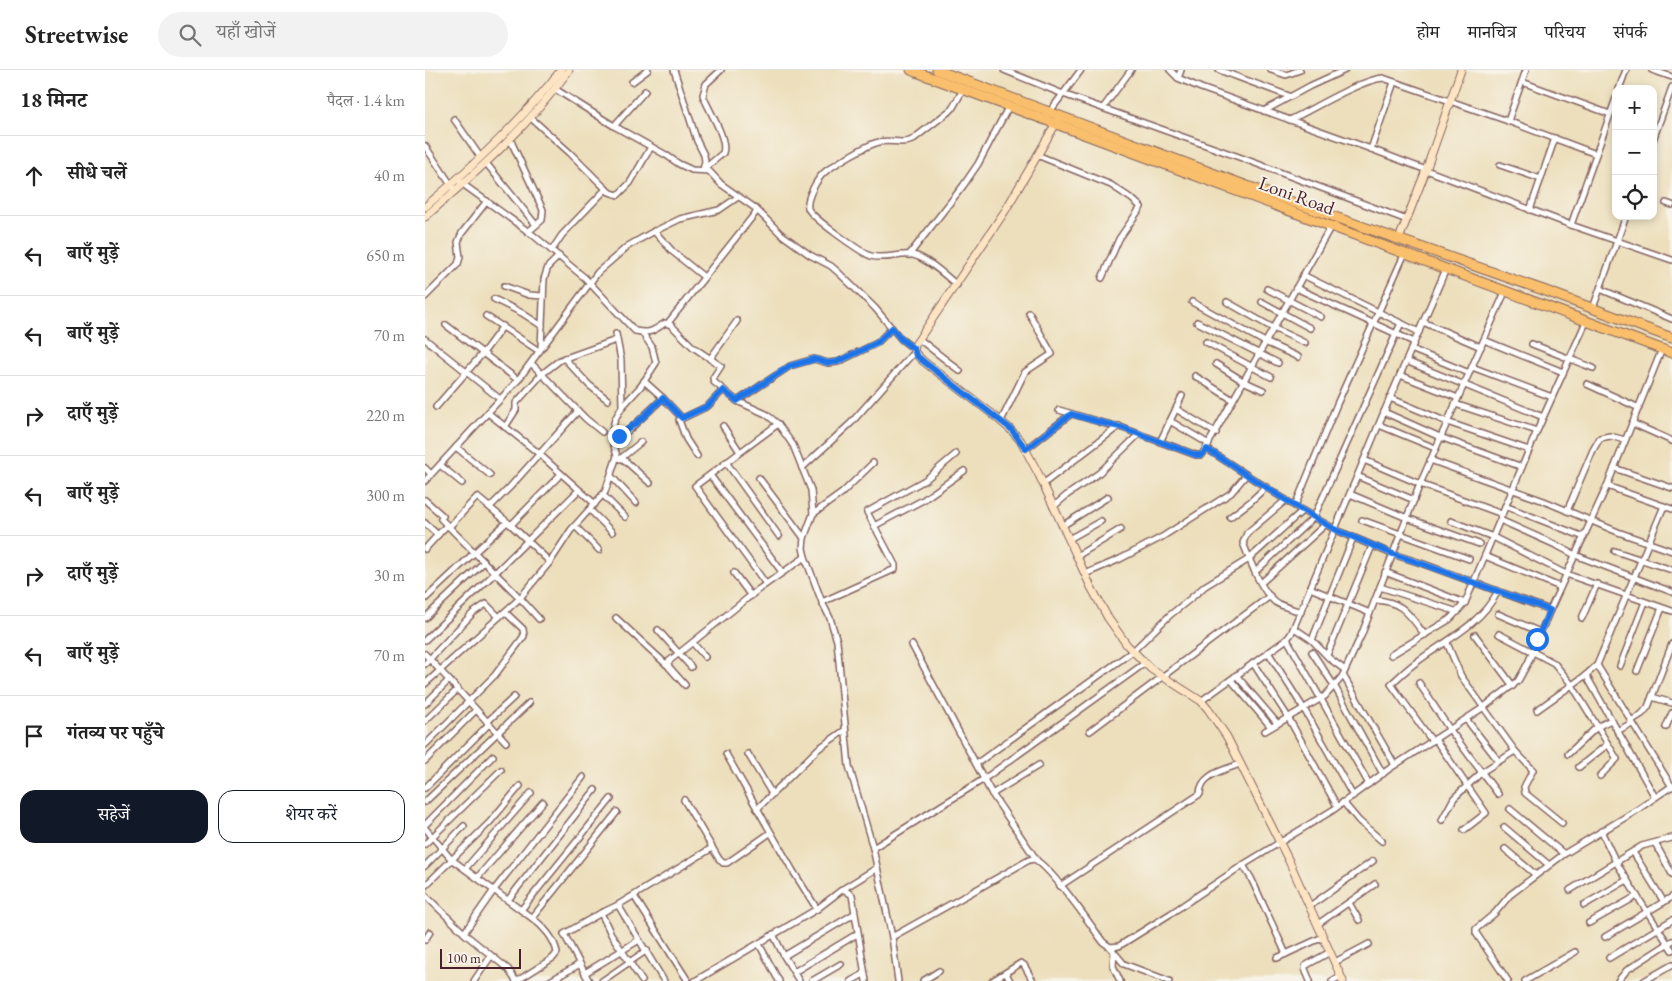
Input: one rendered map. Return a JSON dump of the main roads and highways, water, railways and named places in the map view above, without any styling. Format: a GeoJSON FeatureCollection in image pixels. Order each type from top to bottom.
{"type":"FeatureCollection","features":[{"type":"Feature","properties":{"kind":"highway","name":"Loni Road"},"geometry":{"type":"LineString","coordinates":[[911,70],[965,85],[1212,177],[1505,292],[1672,353]]}},
{"type":"Feature","properties":{"kind":"highway","name":"Loni Road"},"geometry":{"type":"LineString","coordinates":[[937,70],[1009,106],[1047,116]]}},
{"type":"Feature","properties":{"kind":"highway","name":"Loni Road"},"geometry":{"type":"LineString","coordinates":[[1212,177],[1347,220],[1672,338]]}},
{"type":"Feature","properties":{"kind":"highway"},"geometry":{"type":"LineString","coordinates":[[1344,230],[1347,220]]}}]}
